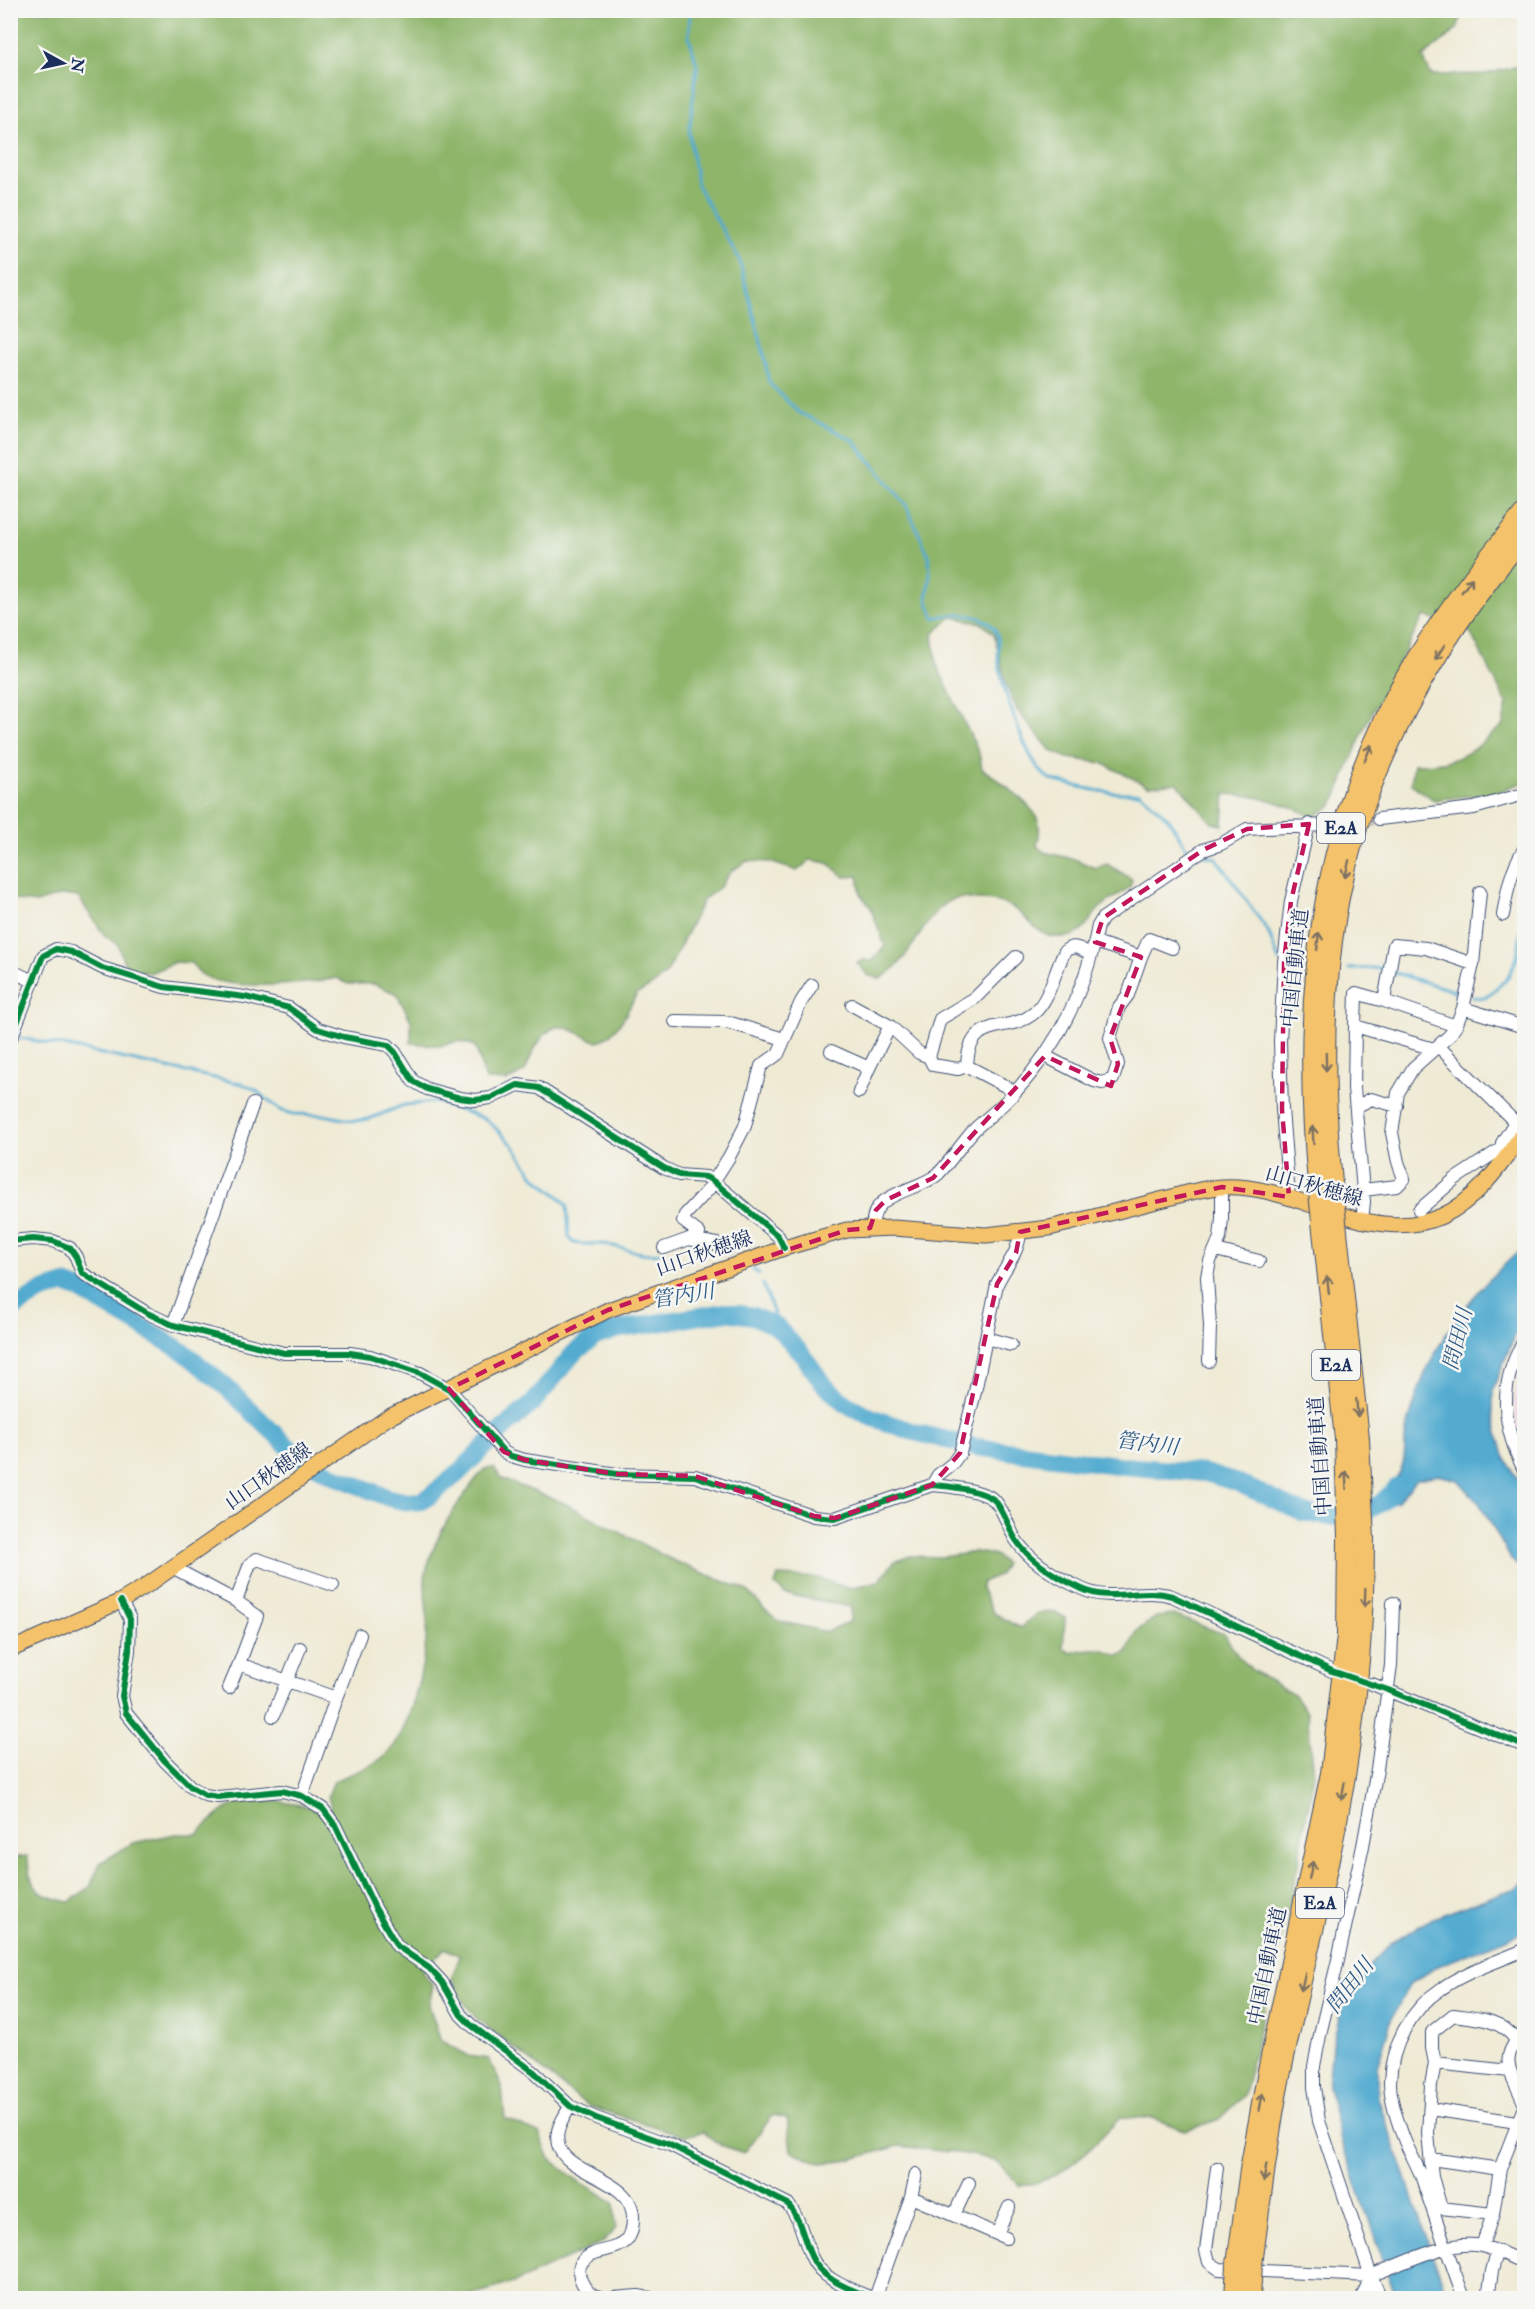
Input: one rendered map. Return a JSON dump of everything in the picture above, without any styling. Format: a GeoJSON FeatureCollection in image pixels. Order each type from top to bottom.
{"type":"FeatureCollection","features":[{"type":"Feature","properties":{"kind":"highway","name":"中国自動車道"},"geometry":{"type":"LineString","coordinates":[[1234,2298],[1244,2264],[1280,2082],[1336,1831],[1347,1771],[1364,1618],[1317,1193],[1311,1104],[1312,993],[1321,914],[1341,830],[1371,746],[1416,658],[1453,603],[1524,512]]}},
{"type":"Feature","properties":{"kind":"highway","name":"中国自動車道"},"geometry":{"type":"LineString","coordinates":[[1356,1539],[1360,1439],[1327,1107],[1326,1054],[1332,949],[1347,868],[1367,800],[1387,752],[1408,708],[1459,622],[1524,537]]}},
{"type":"Feature","properties":{"kind":"highway","name":"中国自動車道"},"geometry":{"type":"LineString","coordinates":[[1244,2264],[1251,2298]]}},
{"type":"Feature","properties":{"kind":"main road","name":"山口秋穂線"},"geometry":{"type":"LineString","coordinates":[[10,1650],[121,1601],[174,1569],[387,1418],[608,1310],[784,1248],[847,1230],[873,1228],[986,1235],[1049,1228],[1222,1187],[1265,1191],[1289,1197],[1362,1222],[1399,1226],[1421,1223],[1442,1216],[1480,1190],[1506,1150],[1524,1131]]}},
{"type":"Feature","properties":{"kind":"street"},"geometry":{"type":"LineString","coordinates":[[1379,819],[1474,808],[1524,794]]}},
{"type":"Feature","properties":{"kind":"street"},"geometry":{"type":"LineString","coordinates":[[1289,1197],[1282,1109],[1280,1041],[1291,901],[1309,824]]}},
{"type":"Feature","properties":{"kind":"street"},"geometry":{"type":"LineString","coordinates":[[873,1228],[872,1222],[876,1210],[886,1200],[898,1192],[933,1178],[975,1129],[1014,1093],[1045,1056],[1080,990],[1098,926],[1103,918],[1203,850],[1221,844],[1247,829],[1309,824],[1325,825]]}},
{"type":"Feature","properties":{"kind":"street"},"geometry":{"type":"LineString","coordinates":[[1503,915],[1511,877],[1524,849]]}},
{"type":"Feature","properties":{"kind":"street"},"geometry":{"type":"LineString","coordinates":[[1363,1190],[1397,1186],[1404,1179],[1392,1132],[1398,1093],[1413,1068],[1456,1026],[1463,1008],[1473,964],[1480,892]]}},
{"type":"Feature","properties":{"kind":"street"},"geometry":{"type":"LineString","coordinates":[[1045,1056],[1102,1083],[1113,1079],[1118,1064],[1110,1038],[1119,1007],[1128,995],[1149,939],[1172,948]]}},
{"type":"Feature","properties":{"kind":"street"},"geometry":{"type":"LineString","coordinates":[[1095,942],[1141,957]]}},
{"type":"Feature","properties":{"kind":"street"},"geometry":{"type":"LineString","coordinates":[[1384,1001],[1394,945],[1426,948],[1473,964]]}},
{"type":"Feature","properties":{"kind":"street"},"geometry":{"type":"LineString","coordinates":[[967,1066],[968,1053],[980,1034],[988,1028],[1025,1018],[1033,1014],[1042,1004],[1065,951],[1070,947],[1076,947],[1091,955]]}},
{"type":"Feature","properties":{"kind":"street"},"geometry":{"type":"LineString","coordinates":[[11,1038],[43,956],[56,949],[71,952],[102,968],[164,987],[245,997],[282,1006],[289,1008],[318,1029],[344,1037],[388,1045],[413,1081],[427,1089],[475,1100],[491,1098],[518,1084],[539,1088],[664,1168],[679,1175],[706,1177],[713,1181],[778,1236],[784,1248]]}},
{"type":"Feature","properties":{"kind":"street"},"geometry":{"type":"LineString","coordinates":[[929,1057],[940,1019],[975,998],[1016,957]]}},
{"type":"Feature","properties":{"kind":"street"},"geometry":{"type":"LineString","coordinates":[[10,970],[33,981]]}},
{"type":"Feature","properties":{"kind":"street"},"geometry":{"type":"LineString","coordinates":[[696,1239],[699,1233],[683,1221],[685,1215],[729,1157],[745,1126],[761,1066],[778,1054],[801,1002],[812,985]]}},
{"type":"Feature","properties":{"kind":"street"},"geometry":{"type":"LineString","coordinates":[[1362,1222],[1363,1190],[1354,1088],[1356,993],[1456,1026]]}},
{"type":"Feature","properties":{"kind":"street"},"geometry":{"type":"LineString","coordinates":[[852,1005],[890,1026],[919,1053],[929,1057],[933,1065],[958,1069],[967,1066],[1014,1093]]}},
{"type":"Feature","properties":{"kind":"street"},"geometry":{"type":"LineString","coordinates":[[1463,1008],[1524,1027]]}},
{"type":"Feature","properties":{"kind":"street"},"geometry":{"type":"LineString","coordinates":[[675,1021],[726,1022],[784,1039]]}},
{"type":"Feature","properties":{"kind":"street"},"geometry":{"type":"LineString","coordinates":[[859,1092],[890,1026]]}},
{"type":"Feature","properties":{"kind":"street"},"geometry":{"type":"LineString","coordinates":[[1355,1026],[1436,1048],[1515,1122],[1502,1143],[1506,1150],[1455,1179],[1419,1210]]}},
{"type":"Feature","properties":{"kind":"street"},"geometry":{"type":"LineString","coordinates":[[831,1051],[869,1068]]}},
{"type":"Feature","properties":{"kind":"street"},"geometry":{"type":"LineString","coordinates":[[1356,1107],[1371,1099],[1397,1106]]}},
{"type":"Feature","properties":{"kind":"street"},"geometry":{"type":"LineString","coordinates":[[173,1325],[253,1104]]}},
{"type":"Feature","properties":{"kind":"street"},"geometry":{"type":"LineString","coordinates":[[1209,1361],[1210,1326],[1207,1277],[1210,1261],[1216,1250],[1222,1219],[1222,1187]]}},
{"type":"Feature","properties":{"kind":"street"},"geometry":{"type":"LineString","coordinates":[[932,1485],[938,1475],[952,1464],[960,1453],[998,1284],[1016,1253],[1020,1232]]}},
{"type":"Feature","properties":{"kind":"street"},"geometry":{"type":"LineString","coordinates":[[664,1248],[689,1239],[717,1244]]}},
{"type":"Feature","properties":{"kind":"street"},"geometry":{"type":"LineString","coordinates":[[10,1241],[52,1240],[70,1248],[82,1273],[147,1313],[173,1325],[284,1353],[350,1353],[370,1356],[420,1373],[449,1389],[504,1452],[525,1461],[617,1474],[695,1476],[814,1516],[835,1518],[932,1485],[969,1491],[994,1499],[1026,1552],[1060,1578],[1096,1595],[1111,1597],[1146,1591],[1172,1596],[1332,1671]]}},
{"type":"Feature","properties":{"kind":"street"},"geometry":{"type":"LineString","coordinates":[[1216,1250],[1259,1261]]}},
{"type":"Feature","properties":{"kind":"street"},"geometry":{"type":"LineString","coordinates":[[986,1338],[1011,1344]]}},
{"type":"Feature","properties":{"kind":"street"},"geometry":{"type":"LineString","coordinates":[[1524,1341],[1508,1382],[1505,1418],[1524,1470]]}},
{"type":"Feature","properties":{"kind":"street"},"geometry":{"type":"LineString","coordinates":[[236,1601],[250,1564],[257,1559],[333,1585]]}},
{"type":"Feature","properties":{"kind":"street"},"geometry":{"type":"LineString","coordinates":[[174,1569],[236,1601],[257,1616],[229,1688]]}},
{"type":"Feature","properties":{"kind":"street"},"geometry":{"type":"LineString","coordinates":[[121,1601],[130,1618],[129,1651],[122,1696],[126,1713],[165,1761],[191,1787],[205,1795],[236,1796],[282,1791],[302,1796],[323,1809],[335,1825],[375,1908],[397,1946],[429,1968],[442,1982],[461,2015],[471,2025],[534,2072],[570,2106],[668,2144],[788,2204],[797,2217],[811,2257],[818,2268],[854,2295],[874,2298],[916,2174]]}},
{"type":"Feature","properties":{"kind":"street"},"geometry":{"type":"LineString","coordinates":[[1381,2298],[1319,2121],[1314,2086],[1314,2066],[1363,1846],[1377,1769],[1391,1665],[1393,1603]]}},
{"type":"Feature","properties":{"kind":"street"},"geometry":{"type":"LineString","coordinates":[[302,1796],[360,1635]]}},
{"type":"Feature","properties":{"kind":"street"},"geometry":{"type":"LineString","coordinates":[[273,1716],[300,1648]]}},
{"type":"Feature","properties":{"kind":"street"},"geometry":{"type":"LineString","coordinates":[[239,1664],[336,1698]]}},
{"type":"Feature","properties":{"kind":"street"},"geometry":{"type":"LineString","coordinates":[[1372,1684],[1524,1746]]}},
{"type":"Feature","properties":{"kind":"street"},"geometry":{"type":"LineString","coordinates":[[1464,2298],[1444,2249],[1423,2179],[1404,2139],[1393,2103],[1390,2083],[1396,2047],[1414,2013],[1441,1988],[1524,1950]]}},
{"type":"Feature","properties":{"kind":"street"},"geometry":{"type":"LineString","coordinates":[[1482,2246],[1492,2214],[1500,2169],[1524,2105],[1510,2071],[1508,2051],[1520,2036],[1493,2022],[1453,2015],[1432,2031],[1435,2062],[1428,2133],[1432,2177],[1441,2208],[1492,2214]]}},
{"type":"Feature","properties":{"kind":"street"},"geometry":{"type":"LineString","coordinates":[[1435,2062],[1510,2071]]}},
{"type":"Feature","properties":{"kind":"street"},"geometry":{"type":"LineString","coordinates":[[570,2106],[558,2131],[558,2148],[567,2159],[618,2189],[629,2201],[634,2215],[633,2229],[627,2241],[617,2248],[591,2256],[582,2262],[579,2271],[582,2284],[587,2292],[600,2298]]}},
{"type":"Feature","properties":{"kind":"street"},"geometry":{"type":"LineString","coordinates":[[1430,2109],[1517,2122]]}},
{"type":"Feature","properties":{"kind":"street"},"geometry":{"type":"LineString","coordinates":[[1431,2159],[1500,2169]]}},
{"type":"Feature","properties":{"kind":"street"},"geometry":{"type":"LineString","coordinates":[[1217,2168],[1206,2250],[1209,2262],[1220,2269],[1373,2275],[1444,2249],[1462,2245],[1482,2246],[1524,2262]]}},
{"type":"Feature","properties":{"kind":"street"},"geometry":{"type":"LineString","coordinates":[[954,2215],[969,2183]]}},
{"type":"Feature","properties":{"kind":"street"},"geometry":{"type":"LineString","coordinates":[[910,2197],[1002,2236],[1009,2207]]}},
{"type":"Feature","properties":{"kind":"street"},"geometry":{"type":"LineString","coordinates":[[1488,2298],[1497,2252]]}},
{"type":"Feature","properties":{"kind":"street"},"geometry":{"type":"LineString","coordinates":[[1362,2298],[1373,2275]]}},
{"type":"Feature","properties":{"kind":"street"},"geometry":{"type":"LineString","coordinates":[[613,2298],[638,2296],[650,2298]]}},
{"type":"Feature","properties":{"kind":"highlighted area"},"geometry":{"type":"Polygon","coordinates":[[[1309,824],[1291,901],[1284,962],[1282,1109],[1289,1197],[1222,1187],[1020,1232],[1016,1253],[997,1284],[960,1453],[932,1485],[835,1518],[814,1516],[695,1476],[617,1474],[525,1460],[504,1452],[449,1389],[608,1310],[847,1230],[870,1228],[876,1210],[886,1200],[933,1178],[1045,1056],[1111,1086],[1118,1064],[1110,1038],[1141,957],[1095,942],[1103,918],[1203,850],[1247,829],[1309,824]]]}},
{"type":"Feature","properties":{"kind":"shaded area"},"geometry":{"type":"Polygon","coordinates":[[[1524,1359],[1524,1446],[1517,1426],[1514,1404],[1519,1372],[1524,1359]]]}},
{"type":"Feature","properties":{"kind":"green space"},"geometry":{"type":"Polygon","coordinates":[[[10,11],[1463,11],[1457,29],[1423,57],[1431,75],[1485,74],[1524,65],[1524,782],[1495,793],[1434,800],[1411,784],[1414,764],[1429,764],[1453,759],[1472,750],[1492,735],[1503,725],[1507,704],[1470,632],[1424,616],[1366,724],[1333,805],[1314,817],[1271,801],[1225,794],[1223,825],[1212,823],[1177,783],[1148,786],[1102,763],[1068,758],[1051,751],[1017,710],[1006,684],[994,634],[981,623],[952,617],[933,634],[937,666],[979,753],[982,769],[1012,791],[1033,811],[1039,824],[1037,846],[1044,852],[1077,860],[1095,868],[1107,864],[1132,879],[1130,887],[1100,908],[1085,928],[1077,934],[1060,937],[1044,934],[1020,913],[1004,904],[956,898],[934,914],[901,961],[880,979],[868,975],[857,963],[863,960],[872,961],[885,946],[870,906],[861,895],[858,876],[845,877],[828,863],[810,860],[797,871],[770,862],[747,861],[731,871],[720,887],[703,900],[667,973],[653,985],[637,994],[622,1021],[609,1036],[598,1042],[567,1028],[556,1027],[544,1035],[539,1042],[525,1071],[507,1081],[486,1080],[475,1046],[459,1041],[440,1046],[411,1043],[411,1021],[397,994],[374,984],[348,984],[337,978],[287,985],[246,985],[211,979],[200,973],[191,963],[175,962],[150,973],[126,968],[118,945],[105,936],[78,897],[63,895],[36,903],[11,899],[10,11]]]}},
{"type":"Feature","properties":{"kind":"green space"},"geometry":{"type":"Polygon","coordinates":[[[494,1468],[502,1479],[564,1503],[674,1561],[748,1591],[779,1621],[827,1632],[850,1621],[851,1607],[785,1594],[775,1585],[778,1576],[819,1578],[847,1588],[878,1582],[894,1562],[910,1556],[943,1557],[975,1552],[995,1555],[1005,1564],[999,1575],[982,1582],[981,1589],[994,1613],[1020,1628],[1037,1613],[1055,1612],[1065,1618],[1063,1648],[1071,1653],[1095,1649],[1118,1656],[1126,1653],[1137,1631],[1156,1617],[1173,1615],[1224,1634],[1238,1656],[1252,1670],[1294,1695],[1307,1712],[1314,1774],[1297,1870],[1244,2095],[1219,2119],[1186,2131],[1153,2118],[1121,2117],[1087,2151],[1063,2170],[1036,2183],[1020,2186],[996,2161],[974,2155],[899,2146],[845,2161],[820,2163],[791,2151],[787,2118],[773,2115],[744,2153],[720,2145],[703,2132],[685,2136],[588,2106],[476,2018],[460,1997],[452,1977],[460,1956],[445,1948],[422,1972],[433,1985],[429,2005],[441,2041],[469,2056],[489,2059],[502,2087],[505,2119],[539,2133],[550,2159],[577,2180],[614,2202],[616,2228],[603,2242],[516,2282],[461,2298],[11,2298],[10,1858],[27,1856],[31,1876],[37,1889],[49,1896],[69,1902],[90,1887],[100,1863],[133,1843],[175,1834],[197,1834],[221,1812],[241,1802],[266,1800],[332,1811],[328,1796],[334,1781],[378,1761],[398,1740],[416,1694],[426,1643],[425,1578],[430,1557],[449,1517],[466,1493],[484,1469],[494,1468]]]}},
{"type":"Feature","properties":{"kind":"water","name":"問田川"},"geometry":{"type":"Polygon","coordinates":[[[1524,1247],[1524,1322],[1518,1328],[1493,1389],[1493,1414],[1504,1456],[1524,1489],[1524,1573],[1511,1559],[1479,1503],[1458,1480],[1438,1475],[1417,1479],[1397,1502],[1381,1503],[1401,1469],[1408,1422],[1435,1353],[1475,1295],[1524,1247]]]}},
{"type":"Feature","properties":{"kind":"water"},"geometry":{"type":"Polygon","coordinates":[[[1524,1882],[1524,1932],[1438,1966],[1410,1984],[1392,2018],[1377,2067],[1378,2098],[1448,2298],[1396,2298],[1340,2138],[1328,2087],[1332,2045],[1343,2002],[1366,1969],[1391,1943],[1433,1918],[1515,1888],[1524,1882]]]}},
{"type":"Feature","properties":{"kind":"waterway"},"geometry":{"type":"LineString","coordinates":[[690,10],[689,36],[697,66],[689,132],[697,185],[739,259],[764,354],[769,383],[798,412],[853,440],[906,505],[929,556],[930,575],[927,599],[934,618],[948,615],[971,616],[985,621],[995,629],[998,638],[998,659],[1005,691],[1017,726],[1041,772],[1052,780],[1087,788],[1140,793],[1169,819],[1188,851],[1191,852]]}},
{"type":"Feature","properties":{"kind":"waterway"},"geometry":{"type":"LineString","coordinates":[[1203,855],[1216,858],[1225,870],[1268,931],[1279,961]]}},
{"type":"Feature","properties":{"kind":"waterway"},"geometry":{"type":"LineString","coordinates":[[1472,997],[1485,998],[1507,979],[1517,958],[1524,912]]}},
{"type":"Feature","properties":{"kind":"waterway"},"geometry":{"type":"LineString","coordinates":[[1349,969],[1381,968],[1386,970]]}},
{"type":"Feature","properties":{"kind":"waterway"},"geometry":{"type":"LineString","coordinates":[[1392,972],[1461,993]]}},
{"type":"Feature","properties":{"kind":"waterway"},"geometry":{"type":"LineString","coordinates":[[15,1037],[243,1084],[254,1089],[280,1110],[293,1114],[324,1115],[354,1121],[369,1119],[404,1105],[436,1102],[486,1119],[513,1145],[534,1176],[567,1205],[569,1236],[572,1242],[609,1245],[648,1254],[664,1252]]}},
{"type":"Feature","properties":{"kind":"waterway"},"geometry":{"type":"LineString","coordinates":[[716,1249],[730,1253]]}},
{"type":"Feature","properties":{"kind":"waterway"},"geometry":{"type":"LineString","coordinates":[[753,1269],[759,1274]]}},
{"type":"Feature","properties":{"kind":"waterway","name":"管内川"},"geometry":{"type":"LineString","coordinates":[[10,1311],[40,1292],[65,1284],[78,1289],[184,1352],[225,1386],[299,1457],[335,1476],[389,1498],[408,1502],[422,1501],[456,1475],[532,1404],[574,1353],[595,1337],[619,1329],[726,1312],[753,1316],[777,1327],[801,1353],[825,1386],[846,1404],[873,1418],[914,1432],[976,1447],[1124,1466],[1205,1473],[1238,1483],[1301,1512],[1328,1517],[1358,1515],[1381,1503],[1397,1487]]}},
{"type":"Feature","properties":{"kind":"waterway"},"geometry":{"type":"LineString","coordinates":[[763,1284],[777,1327]]}},
{"type":"Feature","properties":{"kind":"tunnel"},"geometry":{"type":"LineString","coordinates":[[1325,825],[1379,819]]}},
{"type":"Feature","properties":{"kind":"cycle path"},"geometry":{"type":"LineString","coordinates":[[10,1041],[43,956],[56,949],[71,952],[102,968],[164,987],[245,997],[289,1008],[318,1029],[344,1037],[388,1045],[413,1081],[427,1089],[475,1100],[491,1098],[518,1085],[539,1088],[664,1168],[679,1175],[706,1177],[713,1181],[778,1236],[784,1248]]}},
{"type":"Feature","properties":{"kind":"cycle path"},"geometry":{"type":"LineString","coordinates":[[10,1241],[33,1239],[53,1241],[70,1248],[82,1273],[147,1313],[173,1325],[284,1353],[350,1353],[370,1356],[420,1373],[449,1389],[504,1452],[525,1460],[617,1474],[695,1476],[814,1516],[835,1518],[932,1485],[965,1489],[982,1494],[994,1500],[1016,1540],[1029,1556],[1055,1575],[1082,1589],[1104,1595],[1149,1593],[1172,1596],[1332,1671],[1388,1690],[1524,1746]]}},
{"type":"Feature","properties":{"kind":"cycle path"},"geometry":{"type":"LineString","coordinates":[[121,1601],[130,1619],[129,1651],[122,1696],[126,1713],[165,1761],[191,1787],[205,1795],[218,1797],[282,1791],[302,1796],[323,1809],[335,1825],[375,1908],[397,1946],[429,1968],[442,1982],[461,2015],[471,2025],[534,2072],[570,2106],[668,2144],[788,2204],[799,2223],[811,2256],[822,2271],[837,2283],[872,2298]]}}]}
